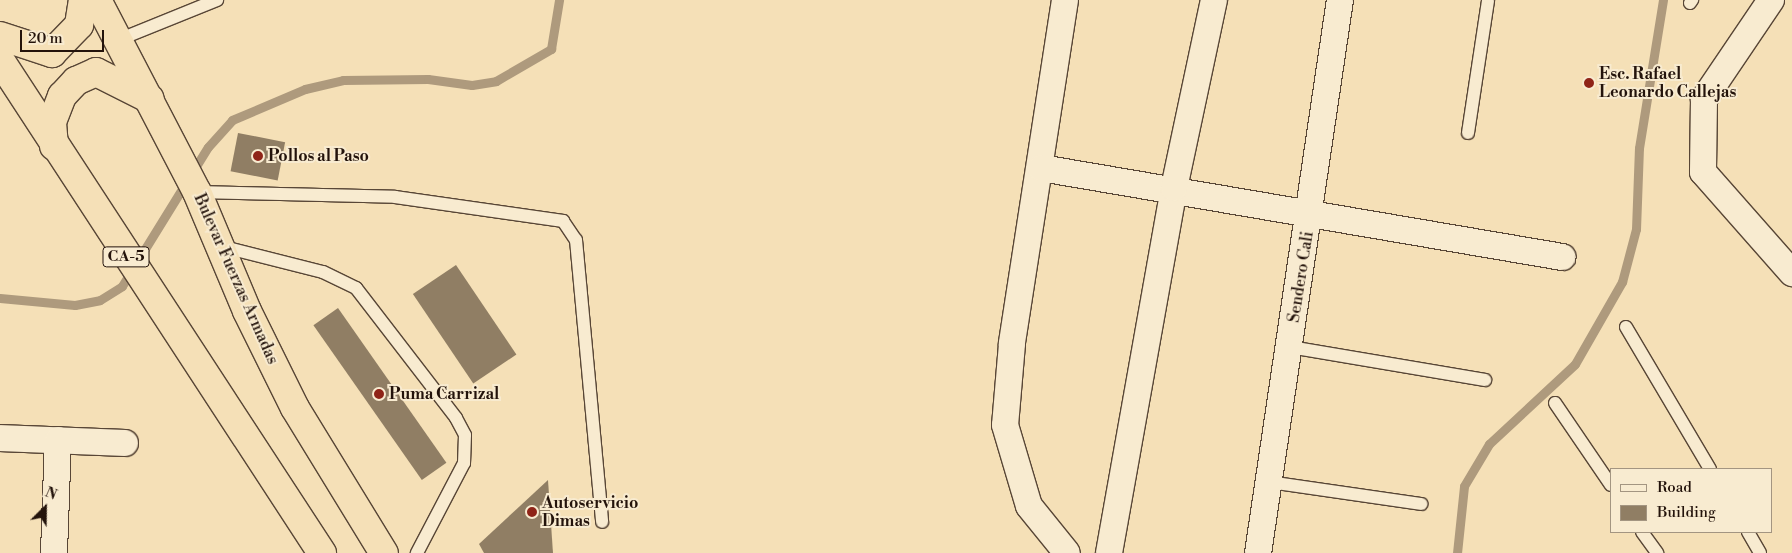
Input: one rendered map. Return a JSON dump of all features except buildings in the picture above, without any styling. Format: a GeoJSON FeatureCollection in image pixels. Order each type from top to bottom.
{"type":"FeatureCollection","features":[{"type":"Feature","properties":{"kind":"highway"},"geometry":{"type":"LineString","coordinates":[[0,36],[52,53],[79,25],[83,0]]}},
{"type":"Feature","properties":{"kind":"highway","name":"Bulevar Fuerzas Armadas"},"geometry":{"type":"LineString","coordinates":[[97,0],[151,100],[197,192],[220,246],[296,408],[384,553]]}},
{"type":"Feature","properties":{"kind":"highway","name":"CA-5"},"geometry":{"type":"LineString","coordinates":[[0,60],[54,146],[322,553]]}},
{"type":"Feature","properties":{"kind":"highway"},"geometry":{"type":"LineString","coordinates":[[54,146],[52,122],[62,96],[76,81],[96,72],[151,100]]}},
{"type":"Feature","properties":{"kind":"street"},"geometry":{"type":"LineString","coordinates":[[1065,0],[1042,168],[1012,344],[1005,425],[1029,506],[1066,553]]}},
{"type":"Feature","properties":{"kind":"street"},"geometry":{"type":"LineString","coordinates":[[1109,553],[1174,188],[1214,0]]}},
{"type":"Feature","properties":{"kind":"street","name":"Sendero Cali"},"geometry":{"type":"LineString","coordinates":[[1258,553],[1310,214],[1340,0]]}},
{"type":"Feature","properties":{"kind":"street"},"geometry":{"type":"LineString","coordinates":[[1771,0],[1704,99],[1703,172],[1792,273]]}},
{"type":"Feature","properties":{"kind":"street"},"geometry":{"type":"LineString","coordinates":[[1042,168],[1174,188],[1310,214],[1562,257]]}},
{"type":"Feature","properties":{"kind":"street"},"geometry":{"type":"LineString","coordinates":[[0,438],[125,443]]}},
{"type":"Feature","properties":{"kind":"street"},"geometry":{"type":"LineString","coordinates":[[54,553],[58,440]]}},
{"type":"Feature","properties":{"kind":"lane"},"geometry":{"type":"LineString","coordinates":[[118,40],[217,0]]}},
{"type":"Feature","properties":{"kind":"lane"},"geometry":{"type":"LineString","coordinates":[[1468,133],[1488,0]]}},
{"type":"Feature","properties":{"kind":"lane"},"geometry":{"type":"LineString","coordinates":[[197,192],[396,198],[563,220],[576,240],[602,522]]}},
{"type":"Feature","properties":{"kind":"lane"},"geometry":{"type":"LineString","coordinates":[[220,246],[323,272],[356,288],[456,418],[465,434],[464,462],[417,553]]}},
{"type":"Feature","properties":{"kind":"lane"},"geometry":{"type":"LineString","coordinates":[[1626,327],[1709,468]]}},
{"type":"Feature","properties":{"kind":"lane"},"geometry":{"type":"LineString","coordinates":[[1290,347],[1485,380]]}},
{"type":"Feature","properties":{"kind":"lane"},"geometry":{"type":"LineString","coordinates":[[1555,403],[1610,484]]}},
{"type":"Feature","properties":{"kind":"lane"},"geometry":{"type":"LineString","coordinates":[[1269,482],[1421,504]]}},
{"type":"Feature","properties":{"kind":"lane"},"geometry":{"type":"LineString","coordinates":[[1643,533],[1657,553]]}},
{"type":"Feature","properties":{"kind":"lane"},"geometry":{"type":"LineString","coordinates":[[1749,533],[1760,553]]}},
{"type":"Feature","properties":{"kind":"waterway"},"geometry":{"type":"LineString","coordinates":[[0,298],[75,305],[100,300],[122,286],[208,147],[232,120],[305,89],[343,80],[428,79],[472,85],[496,81],[551,49],[559,0]]}},
{"type":"Feature","properties":{"kind":"waterway"},"geometry":{"type":"LineString","coordinates":[[1457,553],[1464,486],[1489,444],[1575,364],[1622,282],[1636,229],[1639,148],[1663,0]]}},
{"type":"Feature","properties":{"kind":"place","name":"Esc. Rafael Leonardo Callejas"},"geometry":{"type":"Point","coordinates":[1589,83]}},
{"type":"Feature","properties":{"kind":"place","name":"Pollos al Paso"},"geometry":{"type":"Point","coordinates":[258,156]}},
{"type":"Feature","properties":{"kind":"place","name":"Puma Carrizal"},"geometry":{"type":"Point","coordinates":[379,394]}},
{"type":"Feature","properties":{"kind":"place","name":"Autoservicio Dimas"},"geometry":{"type":"Point","coordinates":[532,512]}}]}
